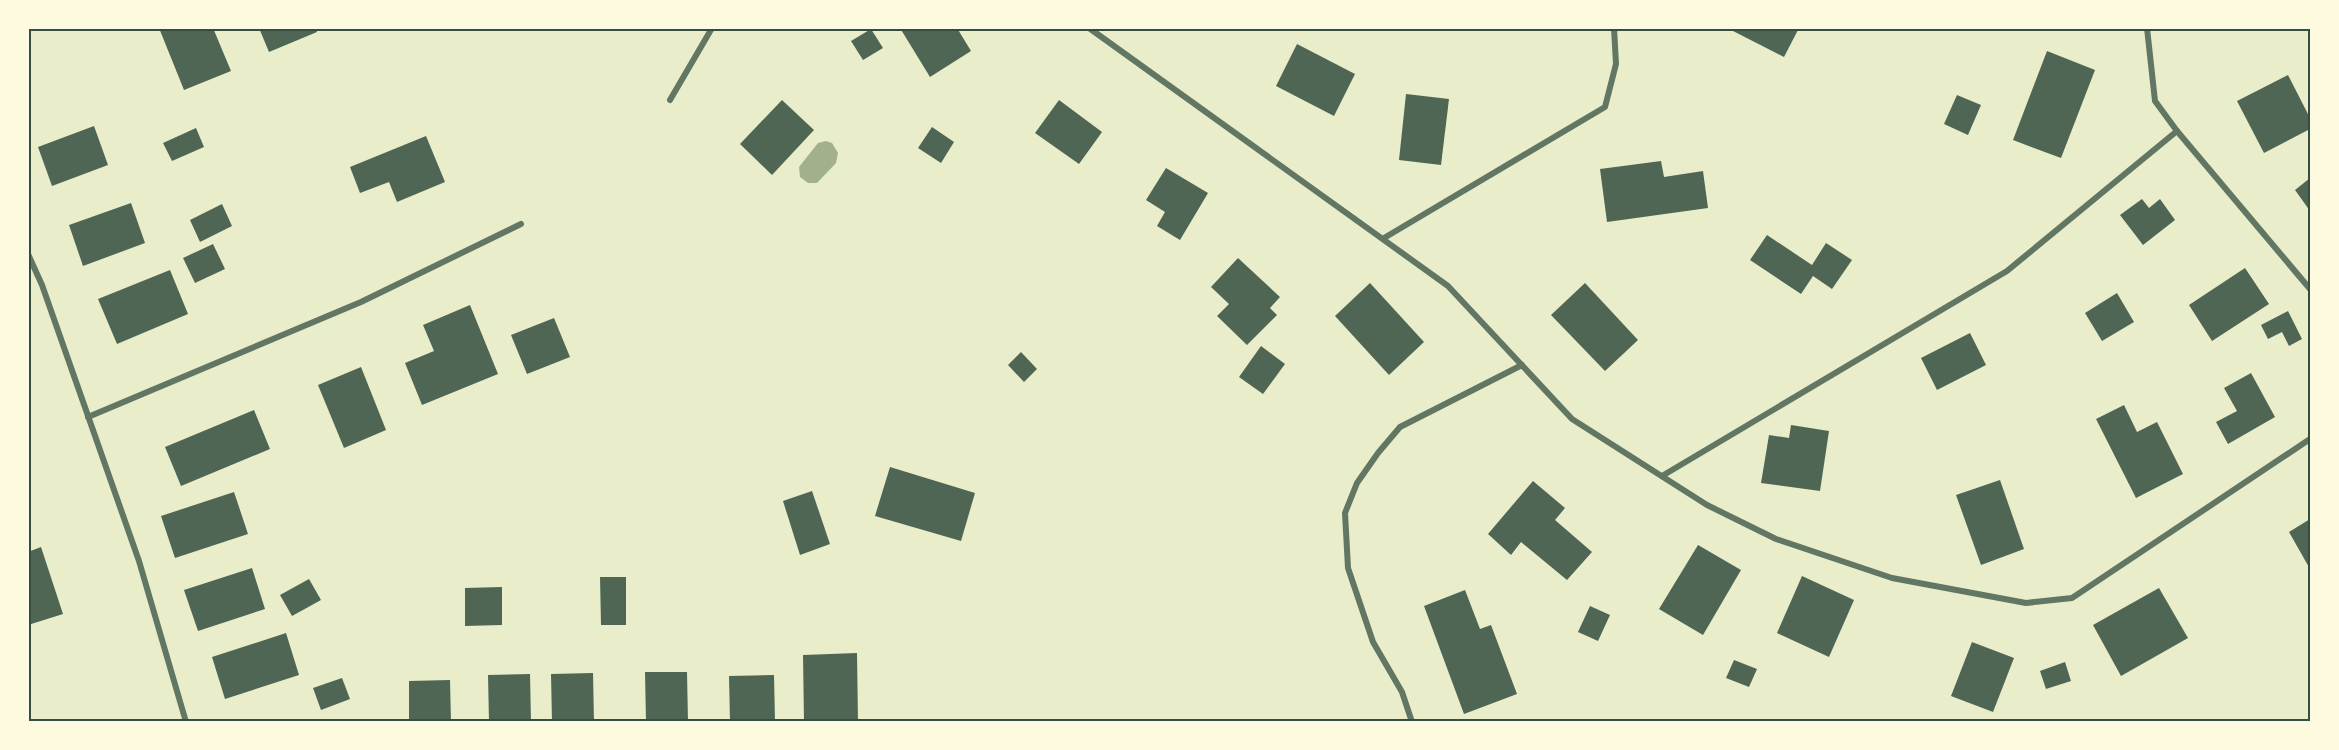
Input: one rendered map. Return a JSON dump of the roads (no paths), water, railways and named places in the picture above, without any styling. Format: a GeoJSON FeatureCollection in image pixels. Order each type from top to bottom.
{"type":"FeatureCollection","features":[{"type":"Feature","properties":{"kind":"street"},"geometry":{"type":"LineString","coordinates":[[670,100],[712,28]]}},
{"type":"Feature","properties":{"kind":"street"},"geometry":{"type":"LineString","coordinates":[[1089,28],[1448,286],[1572,419],[1707,505],[1776,539],[1892,578],[2026,603],[2072,597],[2310,439]]}},
{"type":"Feature","properties":{"kind":"street"},"geometry":{"type":"LineString","coordinates":[[1384,238],[1605,107],[1616,64],[1614,28]]}},
{"type":"Feature","properties":{"kind":"street"},"geometry":{"type":"LineString","coordinates":[[2147,28],[2155,101],[2177,131],[2310,289]]}},
{"type":"Feature","properties":{"kind":"street"},"geometry":{"type":"LineString","coordinates":[[1662,476],[2007,271],[2177,131]]}},
{"type":"Feature","properties":{"kind":"street"},"geometry":{"type":"LineString","coordinates":[[88,417],[362,302],[521,224]]}},
{"type":"Feature","properties":{"kind":"street"},"geometry":{"type":"LineString","coordinates":[[28,254],[42,285],[139,561],[186,722]]}},
{"type":"Feature","properties":{"kind":"street"},"geometry":{"type":"LineString","coordinates":[[1412,722],[1402,692],[1373,642],[1348,568],[1345,513],[1357,483],[1400,427],[1522,365]]}}]}
